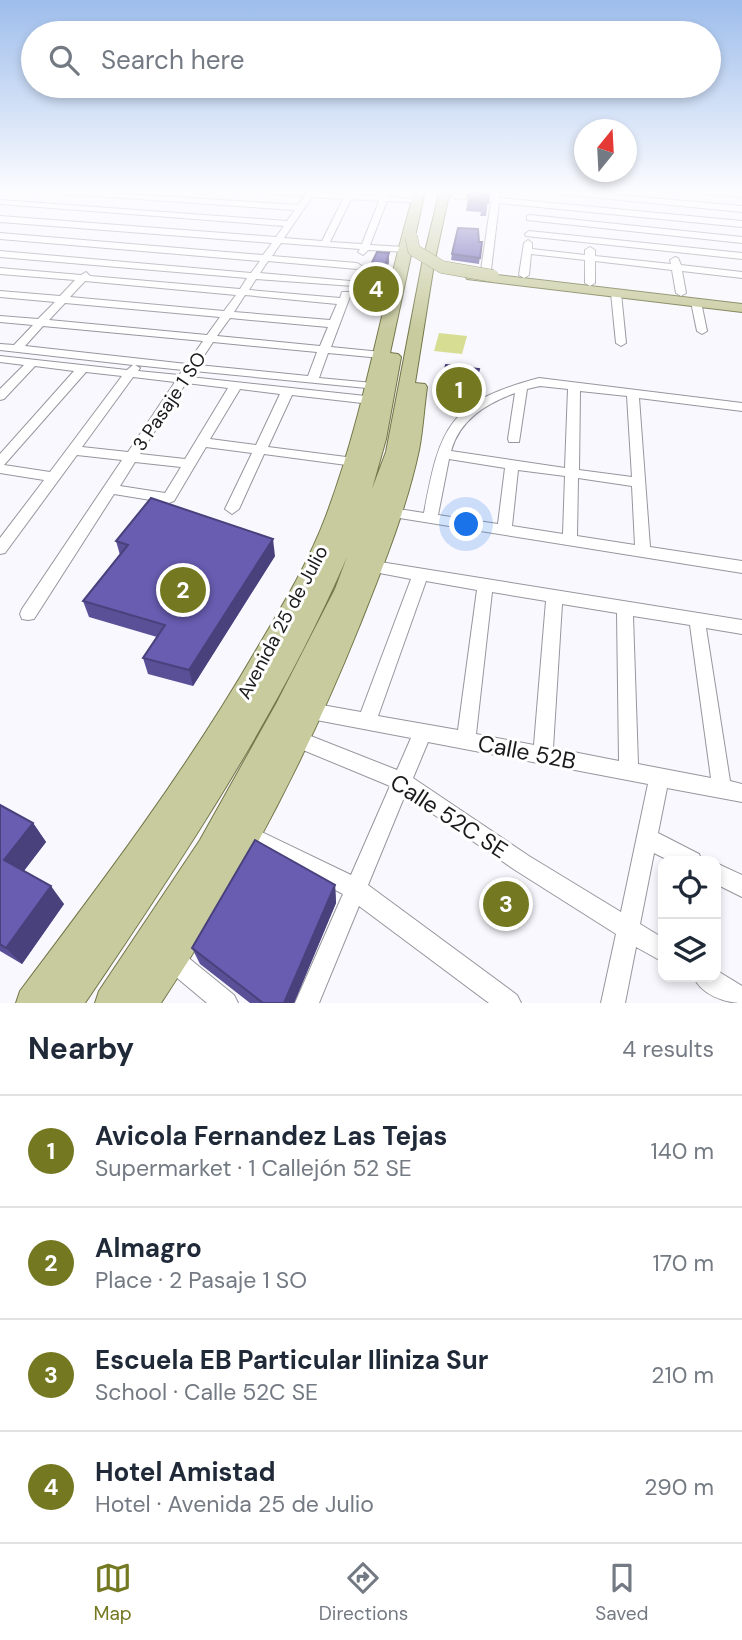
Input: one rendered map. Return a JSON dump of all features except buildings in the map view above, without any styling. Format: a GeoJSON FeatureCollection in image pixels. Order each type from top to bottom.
{"type":"FeatureCollection","features":[{"type":"Feature","properties":{"kind":"main road","name":"Avenida 25 de Julio"},"geometry":{"type":"LineString","coordinates":[[32,1003],[164,824],[242,700],[297,600],[334,520],[354,462],[409,237]]}},
{"type":"Feature","properties":{"kind":"main road"},"geometry":{"type":"LineString","coordinates":[[412,237],[414,250],[438,266],[616,293],[742,308]]}},
{"type":"Feature","properties":{"kind":"main road","name":"Avenida 25 de Julio"},"geometry":{"type":"LineString","coordinates":[[66,1003],[183,835],[262,707],[318,600],[351,522],[374,452],[415,237]]}},
{"type":"Feature","properties":{"kind":"main road","name":"Avenida 25 de Julio"},"geometry":{"type":"LineString","coordinates":[[111,1003],[210,850],[285,712],[346,589],[395,452],[441,237]]}},
{"type":"Feature","properties":{"kind":"main road","name":"Avenida 25 de Julio"},"geometry":{"type":"LineString","coordinates":[[142,1003],[172,960],[247,835],[298,739],[374,567],[410,450],[432,268]]}},
{"type":"Feature","properties":{"kind":"main road"},"geometry":{"type":"LineString","coordinates":[[432,268],[489,273]]}},
{"type":"Feature","properties":{"kind":"main road"},"geometry":{"type":"LineString","coordinates":[[432,268],[742,300]]}},
{"type":"Feature","properties":{"kind":"main road"},"geometry":{"type":"LineString","coordinates":[[344,635],[346,589]]}},
{"type":"Feature","properties":{"kind":"street"},"geometry":{"type":"LineString","coordinates":[[10,237],[357,266]]}},
{"type":"Feature","properties":{"kind":"street"},"geometry":{"type":"LineString","coordinates":[[16,349],[122,237]]}},
{"type":"Feature","properties":{"kind":"street"},"geometry":{"type":"LineString","coordinates":[[239,237],[405,250]]}},
{"type":"Feature","properties":{"kind":"street","name":"3 Pasaje 1 SO"},"geometry":{"type":"LineString","coordinates":[[28,614],[130,457],[281,237]]}},
{"type":"Feature","properties":{"kind":"street"},"geometry":{"type":"LineString","coordinates":[[325,243],[328,237]]}},
{"type":"Feature","properties":{"kind":"street"},"geometry":{"type":"LineString","coordinates":[[312,380],[369,237]]}},
{"type":"Feature","properties":{"kind":"street"},"geometry":{"type":"LineString","coordinates":[[489,273],[492,237]]}},
{"type":"Feature","properties":{"kind":"street"},"geometry":{"type":"LineString","coordinates":[[527,278],[529,237]]}},
{"type":"Feature","properties":{"kind":"street"},"geometry":{"type":"LineString","coordinates":[[558,237],[742,256]]}},
{"type":"Feature","properties":{"kind":"street"},"geometry":{"type":"LineString","coordinates":[[590,237],[590,283]]}},
{"type":"Feature","properties":{"kind":"street"},"geometry":{"type":"LineString","coordinates":[[671,237],[681,293]]}},
{"type":"Feature","properties":{"kind":"street"},"geometry":{"type":"LineString","coordinates":[[716,237],[742,240]]}},
{"type":"Feature","properties":{"kind":"street"},"geometry":{"type":"LineString","coordinates":[[527,251],[742,275]]}},
{"type":"Feature","properties":{"kind":"street"},"geometry":{"type":"LineString","coordinates":[[0,254],[350,284]]}},
{"type":"Feature","properties":{"kind":"street"},"geometry":{"type":"LineString","coordinates":[[0,271],[343,301]]}},
{"type":"Feature","properties":{"kind":"street"},"geometry":{"type":"LineString","coordinates":[[0,293],[334,324]]}},
{"type":"Feature","properties":{"kind":"street"},"geometry":{"type":"LineString","coordinates":[[616,293],[621,343]]}},
{"type":"Feature","properties":{"kind":"street"},"geometry":{"type":"LineString","coordinates":[[696,302],[702,331]]}},
{"type":"Feature","properties":{"kind":"street"},"geometry":{"type":"LineString","coordinates":[[0,320],[381,355]]}},
{"type":"Feature","properties":{"kind":"street"},"geometry":{"type":"LineString","coordinates":[[0,347],[134,368],[183,379],[287,392],[372,394]]}},
{"type":"Feature","properties":{"kind":"street"},"geometry":{"type":"LineString","coordinates":[[0,359],[83,368],[190,368],[312,380],[372,394]]}},
{"type":"Feature","properties":{"kind":"street"},"geometry":{"type":"LineString","coordinates":[[0,396],[32,363]]}},
{"type":"Feature","properties":{"kind":"street"},"geometry":{"type":"LineString","coordinates":[[0,462],[83,368]]}},
{"type":"Feature","properties":{"kind":"street"},"geometry":{"type":"LineString","coordinates":[[0,549],[134,368]]}},
{"type":"Feature","properties":{"kind":"street"},"geometry":{"type":"LineString","coordinates":[[430,520],[442,454],[458,422],[470,410],[522,386],[539,382],[742,407]]}},
{"type":"Feature","properties":{"kind":"street"},"geometry":{"type":"LineString","coordinates":[[111,489],[169,498],[236,385]]}},
{"type":"Feature","properties":{"kind":"street"},"geometry":{"type":"LineString","coordinates":[[514,439],[522,386]]}},
{"type":"Feature","properties":{"kind":"street"},"geometry":{"type":"LineString","coordinates":[[570,541],[574,386]]}},
{"type":"Feature","properties":{"kind":"street"},"geometry":{"type":"LineString","coordinates":[[232,509],[287,392]]}},
{"type":"Feature","properties":{"kind":"street"},"geometry":{"type":"LineString","coordinates":[[632,393],[643,552]]}},
{"type":"Feature","properties":{"kind":"street"},"geometry":{"type":"LineString","coordinates":[[202,442],[354,462]]}},
{"type":"Feature","properties":{"kind":"street"},"geometry":{"type":"LineString","coordinates":[[73,450],[189,464]]}},
{"type":"Feature","properties":{"kind":"street"},"geometry":{"type":"LineString","coordinates":[[442,454],[639,483]]}},
{"type":"Feature","properties":{"kind":"street"},"geometry":{"type":"LineString","coordinates":[[504,531],[512,464]]}},
{"type":"Feature","properties":{"kind":"street"},"geometry":{"type":"LineString","coordinates":[[0,469],[53,477]]}},
{"type":"Feature","properties":{"kind":"street"},"geometry":{"type":"LineString","coordinates":[[391,513],[742,567]]}},
{"type":"Feature","properties":{"kind":"street"},"geometry":{"type":"LineString","coordinates":[[374,567],[742,628]]}},
{"type":"Feature","properties":{"kind":"street"},"geometry":{"type":"LineString","coordinates":[[367,721],[420,575]]}},
{"type":"Feature","properties":{"kind":"street"},"geometry":{"type":"LineString","coordinates":[[466,739],[485,585]]}},
{"type":"Feature","properties":{"kind":"street"},"geometry":{"type":"LineString","coordinates":[[543,755],[554,597]]}},
{"type":"Feature","properties":{"kind":"street"},"geometry":{"type":"LineString","coordinates":[[625,608],[629,772]]}},
{"type":"Feature","properties":{"kind":"street"},"geometry":{"type":"LineString","coordinates":[[697,620],[722,790]]}},
{"type":"Feature","properties":{"kind":"street","name":"Calle 52B"},"geometry":{"type":"LineString","coordinates":[[311,711],[742,793]]}},
{"type":"Feature","properties":{"kind":"street"},"geometry":{"type":"LineString","coordinates":[[307,1003],[423,731]]}},
{"type":"Feature","properties":{"kind":"street","name":"Calle 52C SE"},"geometry":{"type":"LineString","coordinates":[[298,739],[401,781],[522,863],[658,948]]}},
{"type":"Feature","properties":{"kind":"street"},"geometry":{"type":"LineString","coordinates":[[613,1003],[659,778]]}},
{"type":"Feature","properties":{"kind":"street"},"geometry":{"type":"LineString","coordinates":[[247,835],[355,889],[509,1003]]}},
{"type":"Feature","properties":{"kind":"street"},"geometry":{"type":"LineString","coordinates":[[647,839],[682,856]]}},
{"type":"Feature","properties":{"kind":"street"},"geometry":{"type":"LineString","coordinates":[[721,876],[742,886]]}},
{"type":"Feature","properties":{"kind":"street"},"geometry":{"type":"LineString","coordinates":[[172,960],[226,1003]]}},
{"type":"Feature","properties":{"kind":"street"},"geometry":{"type":"LineString","coordinates":[[713,982],[742,999]]}},
{"type":"Feature","properties":{"kind":"green space"},"geometry":{"type":"Polygon","coordinates":[[[439,333],[467,336],[462,354],[434,351],[439,333]]]}},
{"type":"Feature","properties":{"kind":"place","name":"Hotel Amistad"},"geometry":{"type":"Point","coordinates":[376,289]}},
{"type":"Feature","properties":{"kind":"place","name":"Avicola Fernandez Las Tejas"},"geometry":{"type":"Point","coordinates":[459,390]}},
{"type":"Feature","properties":{"kind":"place","name":"Almagro"},"geometry":{"type":"Point","coordinates":[183,590]}},
{"type":"Feature","properties":{"kind":"place","name":"Escuela EB Particular Iliniza Sur"},"geometry":{"type":"Point","coordinates":[506,904]}}]}
